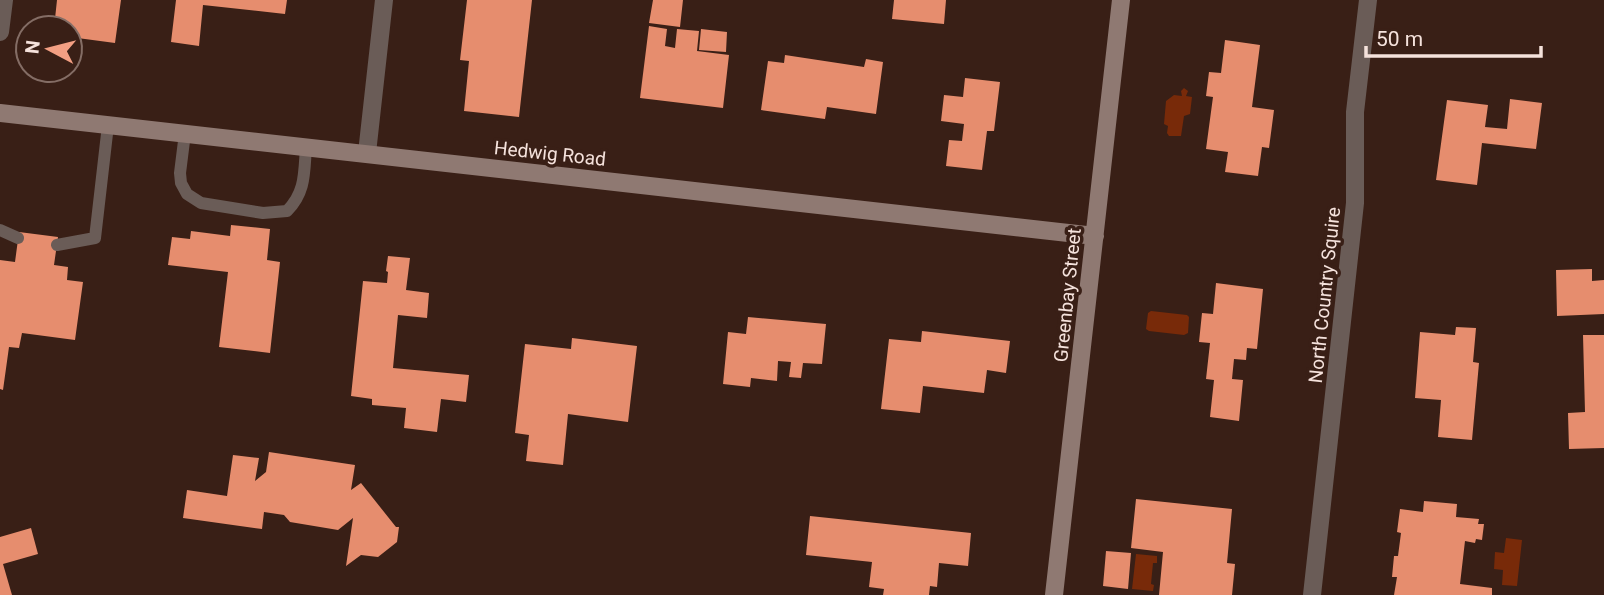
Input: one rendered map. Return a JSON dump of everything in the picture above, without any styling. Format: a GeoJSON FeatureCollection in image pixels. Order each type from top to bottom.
{"type":"FeatureCollection","features":[{"type":"Feature","properties":{"kind":"street"},"geometry":{"type":"LineString","coordinates":[[0,32],[4,0]]}},
{"type":"Feature","properties":{"kind":"street"},"geometry":{"type":"LineString","coordinates":[[367,153],[384,0]]}},
{"type":"Feature","properties":{"kind":"street","name":"Greenbay Street"},"geometry":{"type":"LineString","coordinates":[[1054,595],[1121,0]]}},
{"type":"Feature","properties":{"kind":"street","name":"North Country Squire"},"geometry":{"type":"LineString","coordinates":[[1312,595],[1355,203],[1355,112],[1368,0]]}},
{"type":"Feature","properties":{"kind":"street","name":"Hedwig Road"},"geometry":{"type":"LineString","coordinates":[[0,113],[1095,236]]}},
{"type":"Feature","properties":{"kind":"lane"},"geometry":{"type":"LineString","coordinates":[[57,244],[95,238],[108,125]]}},
{"type":"Feature","properties":{"kind":"lane"},"geometry":{"type":"LineString","coordinates":[[185,133],[180,173],[181,183],[187,194],[201,203],[262,213],[286,211],[296,202],[302,189],[306,147]]}},
{"type":"Feature","properties":{"kind":"lane"},"geometry":{"type":"LineString","coordinates":[[0,230],[18,238]]}},
{"type":"Feature","properties":{"kind":"shaded area"},"geometry":{"type":"Polygon","coordinates":[[[1184,88],[1188,91],[1186,96],[1192,97],[1190,114],[1184,116],[1181,136],[1169,136],[1168,126],[1164,124],[1166,101],[1174,95],[1182,96],[1181,91],[1184,88]]]}},
{"type":"Feature","properties":{"kind":"shaded area"},"geometry":{"type":"Polygon","coordinates":[[[1151,311],[1187,315],[1188,333],[1184,335],[1149,331],[1146,329],[1148,313],[1151,311]]]}},
{"type":"Feature","properties":{"kind":"shaded area"},"geometry":{"type":"Polygon","coordinates":[[[1506,538],[1522,540],[1517,586],[1502,585],[1503,570],[1494,569],[1495,552],[1504,553],[1506,538]]]}},
{"type":"Feature","properties":{"kind":"shaded area"},"geometry":{"type":"Polygon","coordinates":[[[1136,554],[1157,556],[1157,563],[1153,563],[1153,591],[1132,589],[1136,554]]]}},
{"type":"Feature","properties":{"kind":"building"},"geometry":{"type":"Polygon","coordinates":[[[57,0],[121,0],[115,43],[84,39],[84,14],[56,14],[57,0]]]}},
{"type":"Feature","properties":{"kind":"building"},"geometry":{"type":"Polygon","coordinates":[[[176,0],[287,0],[285,14],[203,5],[199,46],[171,42],[176,0]]]}},
{"type":"Feature","properties":{"kind":"building"},"geometry":{"type":"Polygon","coordinates":[[[467,0],[532,0],[519,117],[464,111],[469,61],[460,60],[467,0]]]}},
{"type":"Feature","properties":{"kind":"building"},"geometry":{"type":"Polygon","coordinates":[[[653,0],[683,0],[680,27],[649,23],[653,0]]]}},
{"type":"Feature","properties":{"kind":"building"},"geometry":{"type":"Polygon","coordinates":[[[894,0],[946,0],[944,24],[892,19],[894,0]]]}},
{"type":"Feature","properties":{"kind":"building"},"geometry":{"type":"Polygon","coordinates":[[[649,26],[667,29],[665,46],[675,48],[677,29],[699,31],[697,51],[729,55],[723,108],[640,98],[649,26]]]}},
{"type":"Feature","properties":{"kind":"building"},"geometry":{"type":"Polygon","coordinates":[[[701,29],[727,32],[726,52],[699,50],[701,29]]]}},
{"type":"Feature","properties":{"kind":"building"},"geometry":{"type":"Polygon","coordinates":[[[1225,40],[1260,45],[1252,107],[1274,110],[1269,148],[1262,147],[1258,176],[1225,172],[1228,152],[1206,149],[1213,97],[1206,96],[1209,72],[1221,73],[1225,40]]]}},
{"type":"Feature","properties":{"kind":"building"},"geometry":{"type":"Polygon","coordinates":[[[785,55],[864,67],[866,59],[883,62],[876,114],[827,107],[825,119],[761,110],[768,61],[784,63],[785,55]]]}},
{"type":"Feature","properties":{"kind":"building"},"geometry":{"type":"Polygon","coordinates":[[[965,78],[1000,82],[994,131],[987,131],[982,170],[946,166],[949,140],[962,141],[964,124],[941,121],[944,95],[963,97],[965,78]]]}},
{"type":"Feature","properties":{"kind":"building"},"geometry":{"type":"Polygon","coordinates":[[[1510,99],[1542,103],[1536,149],[1482,143],[1477,185],[1436,180],[1447,100],[1488,105],[1485,127],[1507,129],[1510,99]]]}},
{"type":"Feature","properties":{"kind":"building"},"geometry":{"type":"Polygon","coordinates":[[[231,225],[270,229],[267,260],[280,262],[270,353],[219,347],[228,272],[168,265],[172,237],[190,239],[191,231],[230,236],[231,225]]]}},
{"type":"Feature","properties":{"kind":"building"},"geometry":{"type":"Polygon","coordinates":[[[19,232],[58,237],[54,265],[68,267],[67,280],[83,282],[75,340],[22,333],[19,348],[9,347],[3,390],[0,389],[0,260],[15,262],[19,232]]]}},
{"type":"Feature","properties":{"kind":"building"},"geometry":{"type":"Polygon","coordinates":[[[388,256],[410,258],[406,290],[429,293],[427,318],[398,315],[393,368],[469,375],[466,402],[441,399],[437,432],[404,428],[406,408],[372,405],[372,399],[351,396],[363,281],[387,283],[388,256]]]}},
{"type":"Feature","properties":{"kind":"building"},"geometry":{"type":"Polygon","coordinates":[[[1592,269],[1592,281],[1604,280],[1604,314],[1557,316],[1556,270],[1592,269]]]}},
{"type":"Feature","properties":{"kind":"building"},"geometry":{"type":"Polygon","coordinates":[[[1216,283],[1263,289],[1257,349],[1247,348],[1246,360],[1234,359],[1232,379],[1243,380],[1239,421],[1210,417],[1214,380],[1206,379],[1210,343],[1199,342],[1202,313],[1213,314],[1216,283]]]}},
{"type":"Feature","properties":{"kind":"building"},"geometry":{"type":"Polygon","coordinates":[[[748,317],[826,324],[822,364],[803,363],[801,378],[789,377],[791,362],[778,361],[777,381],[751,378],[750,387],[723,384],[728,332],[746,334],[748,317]]]}},
{"type":"Feature","properties":{"kind":"building"},"geometry":{"type":"Polygon","coordinates":[[[1456,327],[1476,328],[1473,362],[1479,363],[1472,440],[1438,437],[1441,400],[1415,398],[1420,332],[1455,335],[1456,327]]]}},
{"type":"Feature","properties":{"kind":"building"},"geometry":{"type":"Polygon","coordinates":[[[922,331],[1010,341],[1006,373],[987,370],[984,393],[923,386],[920,413],[881,409],[889,339],[921,342],[922,331]]]}},
{"type":"Feature","properties":{"kind":"building"},"geometry":{"type":"Polygon","coordinates":[[[1583,335],[1604,335],[1604,448],[1569,449],[1568,413],[1585,412],[1583,335]]]}},
{"type":"Feature","properties":{"kind":"building"},"geometry":{"type":"Polygon","coordinates":[[[572,338],[637,346],[628,422],[568,414],[563,465],[526,461],[529,435],[515,433],[525,344],[571,349],[572,338]]]}},
{"type":"Feature","properties":{"kind":"building"},"geometry":{"type":"Polygon","coordinates":[[[269,452],[355,465],[351,490],[361,483],[396,527],[399,527],[397,542],[378,557],[361,555],[346,566],[353,518],[338,530],[290,522],[284,515],[264,512],[262,529],[183,518],[187,490],[227,496],[233,455],[259,458],[255,481],[266,472],[269,452]]]}},
{"type":"Feature","properties":{"kind":"building"},"geometry":{"type":"Polygon","coordinates":[[[1136,499],[1232,509],[1227,563],[1235,564],[1232,595],[1159,595],[1163,552],[1131,548],[1136,499]]]}},
{"type":"Feature","properties":{"kind":"building"},"geometry":{"type":"Polygon","coordinates":[[[1424,501],[1457,504],[1456,517],[1479,519],[1478,524],[1484,524],[1482,540],[1476,539],[1475,543],[1465,541],[1460,584],[1492,588],[1492,595],[1394,595],[1397,577],[1392,577],[1394,556],[1398,556],[1401,533],[1397,532],[1400,509],[1423,512],[1424,501]]]}},
{"type":"Feature","properties":{"kind":"building"},"geometry":{"type":"Polygon","coordinates":[[[810,516],[971,533],[968,566],[939,563],[937,587],[930,586],[929,595],[883,595],[884,589],[869,587],[872,562],[806,555],[810,516]]]}},
{"type":"Feature","properties":{"kind":"building"},"geometry":{"type":"Polygon","coordinates":[[[31,528],[38,554],[3,564],[12,595],[0,595],[0,537],[31,528]]]}},
{"type":"Feature","properties":{"kind":"building"},"geometry":{"type":"Polygon","coordinates":[[[1106,551],[1131,553],[1128,589],[1103,586],[1106,551]]]}}]}
